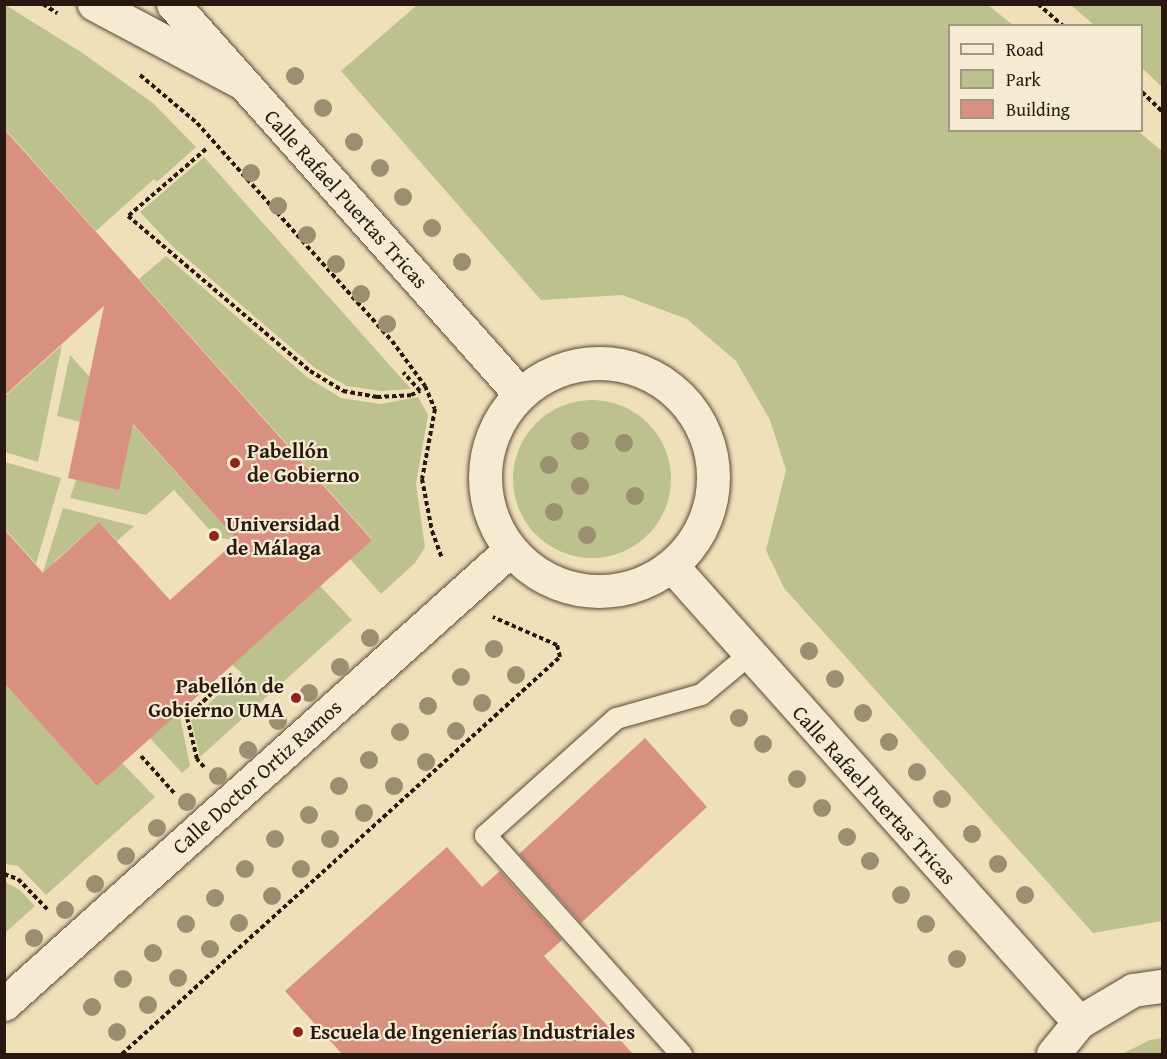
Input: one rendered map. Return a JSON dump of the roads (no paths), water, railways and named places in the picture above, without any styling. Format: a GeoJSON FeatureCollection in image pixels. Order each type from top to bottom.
{"type":"FeatureCollection","features":[{"type":"Feature","properties":{"kind":"street"},"geometry":{"type":"LineString","coordinates":[[94,4],[243,83]]}},
{"type":"Feature","properties":{"kind":"street","name":"Calle Rafael Puertas Tricas"},"geometry":{"type":"LineString","coordinates":[[173,4],[520,394]]}},
{"type":"Feature","properties":{"kind":"street"},"geometry":{"type":"LineString","coordinates":[[585,363],[622,365],[656,377],[684,399],[704,430],[714,465],[711,502],[698,536],[672,566],[643,583],[571,589],[537,574],[510,550],[489,513],[484,471],[495,429],[520,394],[550,373],[585,363]]}},
{"type":"Feature","properties":{"kind":"street","name":"Calle Doctor Ortiz Ramos"},"geometry":{"type":"LineString","coordinates":[[4,1004],[510,550]]}},
{"type":"Feature","properties":{"kind":"street","name":"Calle Rafael Puertas Tricas"},"geometry":{"type":"LineString","coordinates":[[672,566],[1078,1022]]}},
{"type":"Feature","properties":{"kind":"street"},"geometry":{"type":"LineString","coordinates":[[1053,1054],[1078,1022],[1133,990],[1162,986]]}},
{"type":"Feature","properties":{"kind":"lane"},"geometry":{"type":"LineString","coordinates":[[681,1054],[485,835],[616,718],[701,694],[749,654]]}},
{"type":"Feature","properties":{"kind":"place","name":"Pabellón de Gobierno"},"geometry":{"type":"Point","coordinates":[235,463]}},
{"type":"Feature","properties":{"kind":"place","name":"Universidad de Málaga"},"geometry":{"type":"Point","coordinates":[214,536]}},
{"type":"Feature","properties":{"kind":"place","name":"Pabellón de Gobierno UMA"},"geometry":{"type":"Point","coordinates":[296,698]}},
{"type":"Feature","properties":{"kind":"place","name":"Escuela de Ingenierías Industriales"},"geometry":{"type":"Point","coordinates":[298,1032]}}]}
